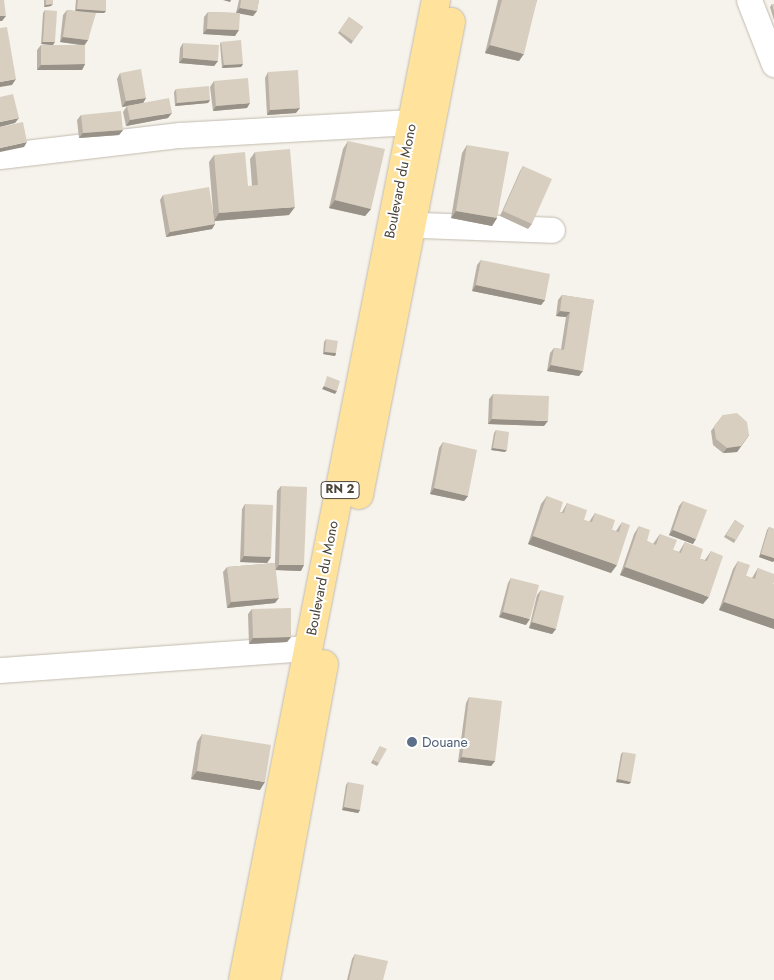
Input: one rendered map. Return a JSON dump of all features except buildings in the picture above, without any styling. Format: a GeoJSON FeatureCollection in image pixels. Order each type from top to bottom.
{"type":"FeatureCollection","features":[{"type":"Feature","properties":{"kind":"main road","name":"Boulevard du Mono"},"geometry":{"type":"LineString","coordinates":[[266,980],[402,226],[412,122],[436,0]]}},
{"type":"Feature","properties":{"kind":"main road","name":"Boulevard du Mono"},"geometry":{"type":"LineString","coordinates":[[242,980],[308,648],[402,226],[455,0]]}},
{"type":"Feature","properties":{"kind":"street"},"geometry":{"type":"LineString","coordinates":[[750,0],[774,64]]}},
{"type":"Feature","properties":{"kind":"street"},"geometry":{"type":"LineString","coordinates":[[0,156],[180,136],[412,122]]}},
{"type":"Feature","properties":{"kind":"street"},"geometry":{"type":"LineString","coordinates":[[402,226],[552,230]]}},
{"type":"Feature","properties":{"kind":"street"},"geometry":{"type":"LineString","coordinates":[[0,670],[308,648]]}},
{"type":"Feature","properties":{"kind":"place","name":"Douane"},"geometry":{"type":"Point","coordinates":[412,742]}}]}
